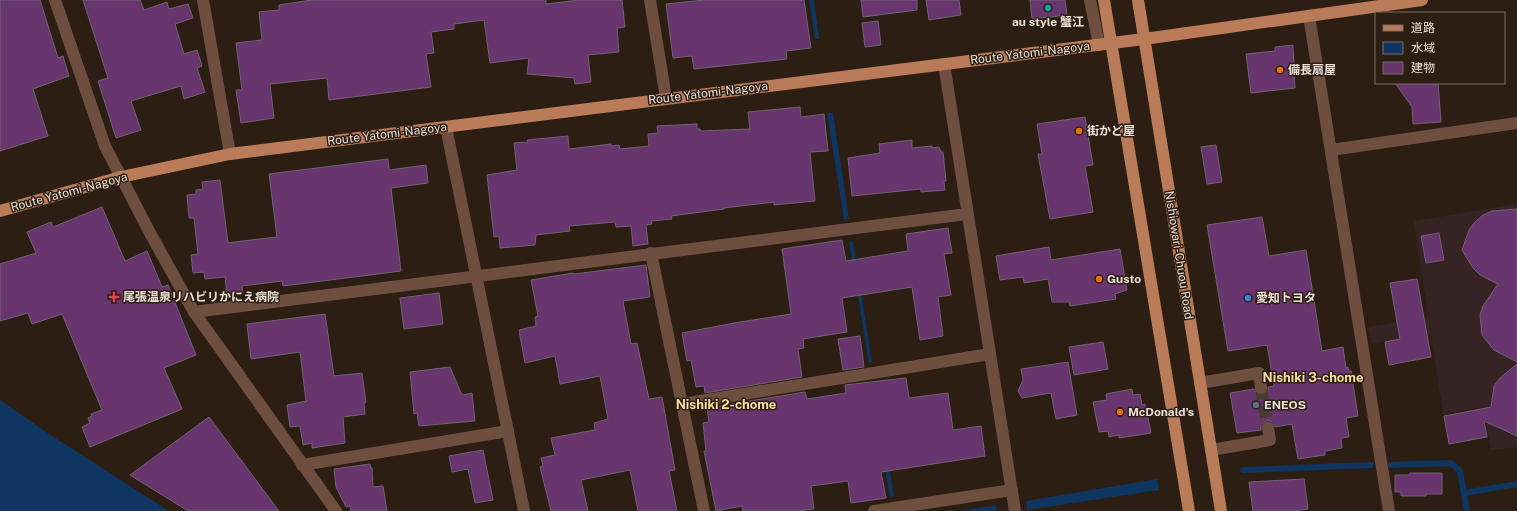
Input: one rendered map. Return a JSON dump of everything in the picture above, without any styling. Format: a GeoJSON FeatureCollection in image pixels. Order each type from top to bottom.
{"type":"FeatureCollection","features":[{"type":"Feature","properties":{"kind":"main road"},"geometry":{"type":"LineString","coordinates":[[1104,0],[1105,44],[1189,511]]}},
{"type":"Feature","properties":{"kind":"main road","name":"Nishiowari-Chuou Road"},"geometry":{"type":"LineString","coordinates":[[1138,0],[1221,511]]}},
{"type":"Feature","properties":{"kind":"main road","name":"Route Yatomi-Nagoya"},"geometry":{"type":"LineString","coordinates":[[0,211],[121,178],[230,154],[1144,39],[1422,0]]}},
{"type":"Feature","properties":{"kind":"street"},"geometry":{"type":"LineString","coordinates":[[55,0],[105,146],[194,312],[336,511]]}},
{"type":"Feature","properties":{"kind":"street"},"geometry":{"type":"LineString","coordinates":[[203,0],[230,154]]}},
{"type":"Feature","properties":{"kind":"street"},"geometry":{"type":"LineString","coordinates":[[650,0],[666,98]]}},
{"type":"Feature","properties":{"kind":"street"},"geometry":{"type":"LineString","coordinates":[[1090,0],[1105,44]]}},
{"type":"Feature","properties":{"kind":"street"},"geometry":{"type":"LineString","coordinates":[[1309,16],[1389,511]]}},
{"type":"Feature","properties":{"kind":"street"},"geometry":{"type":"LineString","coordinates":[[944,64],[1015,511]]}},
{"type":"Feature","properties":{"kind":"street"},"geometry":{"type":"LineString","coordinates":[[1331,150],[1517,123]]}},
{"type":"Feature","properties":{"kind":"street"},"geometry":{"type":"LineString","coordinates":[[446,127],[524,511]]}},
{"type":"Feature","properties":{"kind":"street"},"geometry":{"type":"LineString","coordinates":[[194,312],[967,214]]}},
{"type":"Feature","properties":{"kind":"street"},"geometry":{"type":"LineString","coordinates":[[651,253],[704,511]]}},
{"type":"Feature","properties":{"kind":"street"},"geometry":{"type":"LineString","coordinates":[[682,404],[990,354]]}},
{"type":"Feature","properties":{"kind":"street"},"geometry":{"type":"LineString","coordinates":[[1200,383],[1259,373],[1261,388]]}},
{"type":"Feature","properties":{"kind":"street"},"geometry":{"type":"LineString","coordinates":[[1211,450],[1270,440],[1268,428]]}},
{"type":"Feature","properties":{"kind":"street"},"geometry":{"type":"LineString","coordinates":[[302,465],[508,431]]}},
{"type":"Feature","properties":{"kind":"street"},"geometry":{"type":"LineString","coordinates":[[874,511],[1012,490]]}},
{"type":"Feature","properties":{"kind":"shaded area"},"geometry":{"type":"Polygon","coordinates":[[[1517,204],[1517,447],[1491,450],[1483,407],[1443,414],[1431,334],[1371,344],[1368,327],[1428,317],[1414,221],[1517,204]]]}},
{"type":"Feature","properties":{"kind":"water"},"geometry":{"type":"Polygon","coordinates":[[[809,0],[814,0],[819,39],[815,39],[809,0]]]}},
{"type":"Feature","properties":{"kind":"water"},"geometry":{"type":"Polygon","coordinates":[[[827,113],[833,113],[849,219],[844,220],[827,113]]]}},
{"type":"Feature","properties":{"kind":"water"},"geometry":{"type":"Polygon","coordinates":[[[853,241],[872,363],[869,364],[849,242],[853,241]]]}},
{"type":"Feature","properties":{"kind":"water"},"geometry":{"type":"Polygon","coordinates":[[[875,382],[894,496],[890,497],[870,383],[875,382]]]}},
{"type":"Feature","properties":{"kind":"water"},"geometry":{"type":"Polygon","coordinates":[[[0,400],[49,434],[169,511],[0,511],[0,400]]]}},
{"type":"Feature","properties":{"kind":"water"},"geometry":{"type":"Polygon","coordinates":[[[1157,479],[1159,490],[1027,510],[1026,501],[1157,479]]]}},
{"type":"Feature","properties":{"kind":"water"},"geometry":{"type":"Polygon","coordinates":[[[996,505],[997,511],[960,511],[996,505]]]}},
{"type":"Feature","properties":{"kind":"building"},"geometry":{"type":"Polygon","coordinates":[[[0,0],[40,0],[58,58],[63,56],[69,76],[33,89],[48,136],[0,151],[0,0]]]}},
{"type":"Feature","properties":{"kind":"building"},"geometry":{"type":"Polygon","coordinates":[[[83,0],[140,0],[144,10],[167,2],[169,9],[188,4],[193,18],[175,24],[184,54],[197,50],[202,66],[197,68],[205,92],[184,99],[181,86],[131,101],[141,130],[116,138],[98,81],[108,78],[83,0]]]}},
{"type":"Feature","properties":{"kind":"building"},"geometry":{"type":"Polygon","coordinates":[[[311,0],[546,0],[546,4],[579,0],[622,0],[625,27],[617,28],[619,52],[588,55],[591,82],[575,84],[574,78],[527,74],[529,58],[490,63],[484,20],[454,24],[454,29],[431,32],[434,53],[426,54],[431,87],[329,100],[327,78],[270,84],[274,118],[241,123],[236,90],[242,90],[236,43],[262,40],[259,12],[279,10],[279,5],[311,0]]]}},
{"type":"Feature","properties":{"kind":"building"},"geometry":{"type":"Polygon","coordinates":[[[704,0],[804,0],[811,48],[786,51],[787,59],[694,69],[692,56],[673,58],[666,4],[704,0]]]}},
{"type":"Feature","properties":{"kind":"building"},"geometry":{"type":"Polygon","coordinates":[[[861,0],[917,0],[917,10],[863,17],[861,0]]]}},
{"type":"Feature","properties":{"kind":"building"},"geometry":{"type":"Polygon","coordinates":[[[926,0],[959,0],[961,15],[929,20],[926,0]]]}},
{"type":"Feature","properties":{"kind":"building","name":"au style 蟹江"},"geometry":{"type":"Polygon","coordinates":[[[1030,0],[1065,0],[1067,15],[1032,19],[1030,0]]]}},
{"type":"Feature","properties":{"kind":"building"},"geometry":{"type":"Polygon","coordinates":[[[878,21],[881,45],[865,47],[862,23],[878,21]]]}},
{"type":"Feature","properties":{"kind":"building"},"geometry":{"type":"Polygon","coordinates":[[[1293,45],[1295,88],[1251,93],[1246,54],[1275,51],[1275,47],[1293,45]]]}},
{"type":"Feature","properties":{"kind":"building"},"geometry":{"type":"Polygon","coordinates":[[[1396,84],[1438,84],[1441,122],[1413,124],[1412,107],[1396,84]]]}},
{"type":"Feature","properties":{"kind":"building"},"geometry":{"type":"Polygon","coordinates":[[[800,107],[801,117],[824,114],[828,151],[810,152],[815,201],[774,205],[774,202],[671,216],[672,219],[651,221],[652,224],[646,225],[648,244],[633,246],[631,226],[616,227],[615,222],[569,226],[570,231],[536,235],[535,245],[500,248],[499,236],[494,237],[487,175],[517,170],[514,143],[528,142],[527,140],[568,136],[569,149],[611,144],[611,146],[619,145],[620,149],[649,146],[648,134],[658,133],[657,126],[697,124],[697,129],[700,129],[700,131],[750,129],[748,112],[800,107]]]}},
{"type":"Feature","properties":{"kind":"building"},"geometry":{"type":"Polygon","coordinates":[[[1085,117],[1093,165],[1085,166],[1093,212],[1050,219],[1038,154],[1042,154],[1037,124],[1085,117]]]}},
{"type":"Feature","properties":{"kind":"building"},"geometry":{"type":"Polygon","coordinates":[[[912,140],[912,148],[932,146],[932,148],[939,147],[941,152],[943,152],[946,181],[944,181],[945,190],[921,192],[921,189],[852,196],[848,158],[880,153],[879,144],[912,140]]]}},
{"type":"Feature","properties":{"kind":"building"},"geometry":{"type":"Polygon","coordinates":[[[1216,145],[1222,182],[1207,184],[1201,147],[1216,145]]]}},
{"type":"Feature","properties":{"kind":"building"},"geometry":{"type":"Polygon","coordinates":[[[388,159],[389,170],[426,165],[428,183],[391,188],[401,271],[283,286],[282,281],[242,286],[243,294],[227,296],[225,277],[205,279],[204,272],[193,273],[191,255],[198,254],[194,218],[189,218],[187,195],[196,194],[196,190],[203,189],[202,182],[220,180],[228,243],[277,237],[269,174],[388,159]]]}},
{"type":"Feature","properties":{"kind":"building"},"geometry":{"type":"Polygon","coordinates":[[[102,207],[125,261],[147,251],[162,287],[168,285],[196,355],[164,368],[182,409],[90,447],[82,427],[90,423],[88,418],[92,416],[91,414],[102,410],[62,314],[32,324],[28,313],[0,321],[0,264],[36,253],[27,232],[51,222],[53,227],[102,207]]]}},
{"type":"Feature","properties":{"kind":"building"},"geometry":{"type":"Polygon","coordinates":[[[1517,209],[1517,362],[1494,350],[1482,335],[1480,315],[1483,306],[1498,284],[1480,275],[1473,268],[1462,250],[1469,230],[1483,215],[1492,211],[1517,209]]]}},
{"type":"Feature","properties":{"kind":"building"},"geometry":{"type":"Polygon","coordinates":[[[1262,217],[1269,256],[1306,250],[1322,351],[1343,347],[1346,368],[1348,367],[1349,371],[1351,371],[1358,416],[1346,418],[1349,437],[1341,438],[1342,448],[1325,451],[1325,455],[1298,459],[1292,424],[1275,427],[1271,421],[1266,421],[1261,425],[1261,430],[1237,433],[1230,393],[1254,389],[1258,395],[1262,395],[1268,391],[1268,387],[1274,386],[1267,345],[1228,351],[1207,225],[1262,217]]]}},
{"type":"Feature","properties":{"kind":"building"},"geometry":{"type":"Polygon","coordinates":[[[948,228],[952,253],[944,254],[951,295],[938,297],[943,336],[920,340],[912,287],[842,298],[847,332],[803,339],[804,348],[798,349],[802,377],[705,393],[704,386],[696,387],[691,360],[687,361],[682,333],[791,314],[782,249],[842,240],[846,261],[908,251],[906,234],[948,228]]]}},
{"type":"Feature","properties":{"kind":"building"},"geometry":{"type":"Polygon","coordinates":[[[1439,233],[1444,260],[1426,263],[1421,236],[1439,233]]]}},
{"type":"Feature","properties":{"kind":"building"},"geometry":{"type":"Polygon","coordinates":[[[1049,247],[1051,260],[1120,249],[1127,290],[1115,294],[1116,299],[1070,306],[1069,302],[1052,302],[1048,279],[1024,283],[1023,277],[1000,280],[996,256],[1049,247]]]}},
{"type":"Feature","properties":{"kind":"building"},"geometry":{"type":"Polygon","coordinates":[[[646,265],[650,297],[623,301],[631,344],[637,343],[649,399],[662,397],[675,470],[669,471],[677,511],[638,511],[630,470],[581,480],[588,511],[551,511],[540,467],[543,466],[541,458],[555,455],[551,438],[595,430],[594,423],[608,419],[600,376],[560,384],[555,356],[525,363],[519,330],[536,326],[535,317],[538,316],[531,280],[573,273],[646,265]]]}},
{"type":"Feature","properties":{"kind":"building"},"geometry":{"type":"Polygon","coordinates":[[[1417,279],[1431,357],[1389,365],[1385,342],[1400,339],[1390,283],[1417,279]]]}},
{"type":"Feature","properties":{"kind":"building"},"geometry":{"type":"Polygon","coordinates":[[[439,293],[443,324],[404,329],[400,298],[439,293]]]}},
{"type":"Feature","properties":{"kind":"building"},"geometry":{"type":"Polygon","coordinates":[[[325,314],[334,376],[362,373],[366,402],[364,403],[365,414],[343,417],[345,443],[312,448],[312,443],[303,445],[300,426],[290,427],[287,405],[306,401],[300,352],[251,359],[247,324],[325,314]]]}},
{"type":"Feature","properties":{"kind":"building"},"geometry":{"type":"Polygon","coordinates":[[[860,336],[864,367],[843,370],[838,339],[860,336]]]}},
{"type":"Feature","properties":{"kind":"building"},"geometry":{"type":"Polygon","coordinates":[[[1103,342],[1108,369],[1074,375],[1069,347],[1103,342]]]}},
{"type":"Feature","properties":{"kind":"building"},"geometry":{"type":"Polygon","coordinates":[[[1068,362],[1077,415],[1056,419],[1051,393],[1022,398],[1018,391],[1023,380],[1021,369],[1068,362]]]}},
{"type":"Feature","properties":{"kind":"building"},"geometry":{"type":"Polygon","coordinates":[[[1517,364],[1517,436],[1484,421],[1487,437],[1449,444],[1444,416],[1491,407],[1494,386],[1500,378],[1517,364]]]}},
{"type":"Feature","properties":{"kind":"building"},"geometry":{"type":"Polygon","coordinates":[[[450,367],[462,395],[472,393],[475,421],[419,426],[417,413],[414,414],[410,372],[450,367]]]}},
{"type":"Feature","properties":{"kind":"building"},"geometry":{"type":"Polygon","coordinates":[[[906,378],[909,398],[948,393],[953,430],[981,426],[985,456],[881,472],[886,498],[851,503],[848,481],[811,486],[814,509],[799,511],[743,511],[742,506],[716,511],[704,451],[706,451],[703,423],[709,422],[707,408],[805,392],[807,399],[846,393],[845,385],[906,378]]]}},
{"type":"Feature","properties":{"kind":"building"},"geometry":{"type":"Polygon","coordinates":[[[1132,389],[1133,395],[1140,394],[1142,405],[1145,404],[1151,433],[1119,438],[1119,435],[1109,437],[1108,431],[1099,432],[1093,402],[1107,400],[1106,394],[1132,389]]]}},
{"type":"Feature","properties":{"kind":"building"},"geometry":{"type":"Polygon","coordinates":[[[209,417],[279,511],[188,511],[130,475],[209,417]]]}},
{"type":"Feature","properties":{"kind":"building"},"geometry":{"type":"Polygon","coordinates":[[[483,450],[493,500],[475,503],[468,469],[452,472],[449,456],[483,450]]]}},
{"type":"Feature","properties":{"kind":"building"},"geometry":{"type":"Polygon","coordinates":[[[370,464],[372,468],[373,487],[383,486],[387,511],[351,511],[350,506],[346,507],[336,487],[334,469],[370,464]]]}},
{"type":"Feature","properties":{"kind":"building"},"geometry":{"type":"Polygon","coordinates":[[[1410,473],[1442,473],[1442,494],[1426,494],[1426,496],[1401,496],[1401,492],[1395,492],[1395,475],[1410,475],[1410,473]]]}},
{"type":"Feature","properties":{"kind":"building"},"geometry":{"type":"Polygon","coordinates":[[[1304,479],[1308,509],[1294,511],[1253,511],[1249,482],[1304,479]]]}},
{"type":"Feature","properties":{"kind":"waterway"},"geometry":{"type":"LineString","coordinates":[[1391,465],[1451,463],[1460,471],[1467,511]]}},
{"type":"Feature","properties":{"kind":"waterway"},"geometry":{"type":"LineString","coordinates":[[1243,470],[1371,465]]}},
{"type":"Feature","properties":{"kind":"waterway"},"geometry":{"type":"LineString","coordinates":[[1464,493],[1517,484]]}},
{"type":"Feature","properties":{"kind":"tunnel"},"geometry":{"type":"LineString","coordinates":[[1261,388],[1268,428]]}},
{"type":"Feature","properties":{"kind":"place","name":"au style 蟹江"},"geometry":{"type":"Point","coordinates":[1048,8]}},
{"type":"Feature","properties":{"kind":"place","name":"備長扇屋"},"geometry":{"type":"Point","coordinates":[1280,70]}},
{"type":"Feature","properties":{"kind":"place","name":"街かど屋"},"geometry":{"type":"Point","coordinates":[1079,131]}},
{"type":"Feature","properties":{"kind":"place","name":"Gusto"},"geometry":{"type":"Point","coordinates":[1099,279]}},
{"type":"Feature","properties":{"kind":"place","name":"尾張温泉リハビリかにえ病院"},"geometry":{"type":"Point","coordinates":[114,297]}},
{"type":"Feature","properties":{"kind":"place","name":"愛知トヨタ"},"geometry":{"type":"Point","coordinates":[1248,298]}},
{"type":"Feature","properties":{"kind":"place","name":"ENEOS"},"geometry":{"type":"Point","coordinates":[1256,405]}},
{"type":"Feature","properties":{"kind":"place","name":"McDonald's"},"geometry":{"type":"Point","coordinates":[1120,412]}},
{"type":"Feature","properties":{"kind":"district","name":"Nishiki 3-chome"},"geometry":{"type":"Point","coordinates":[1313,377]}},
{"type":"Feature","properties":{"kind":"district","name":"Nishiki 2-chome"},"geometry":{"type":"Point","coordinates":[726,404]}}]}
